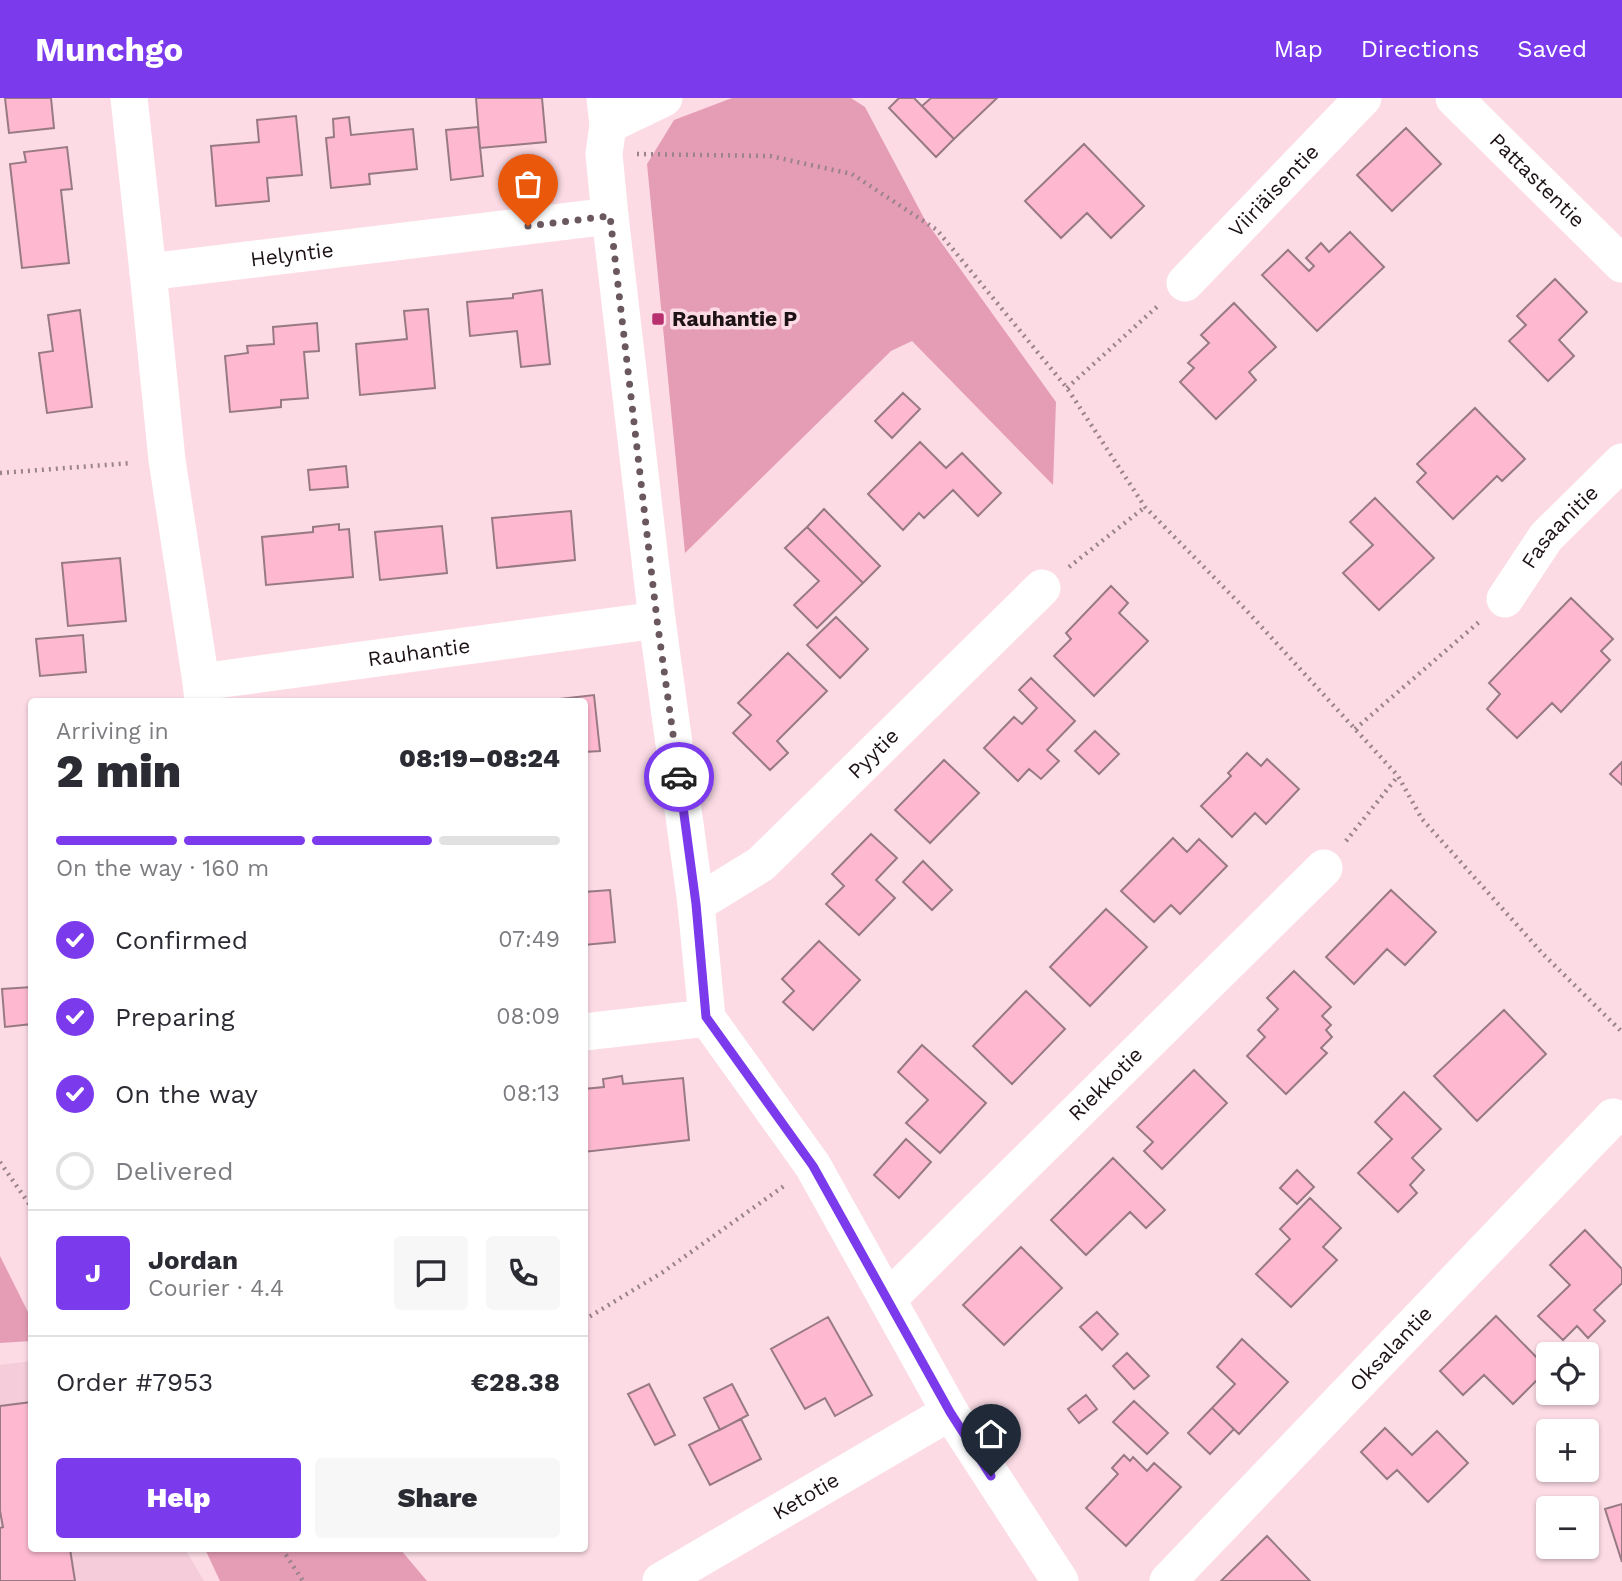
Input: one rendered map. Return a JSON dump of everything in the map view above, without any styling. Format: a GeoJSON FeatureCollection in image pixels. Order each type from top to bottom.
{"type":"FeatureCollection","features":[{"type":"Feature","properties":{"kind":"street"},"geometry":{"type":"LineString","coordinates":[[129,98],[167,460],[202,692]]}},
{"type":"Feature","properties":{"kind":"street"},"geometry":{"type":"LineString","coordinates":[[664,98],[606,126],[610,216],[657,620],[696,904],[706,1017],[813,1166],[950,1412],[1060,1581]]}},
{"type":"Feature","properties":{"kind":"street","name":"Viiriäisentie"},"geometry":{"type":"LineString","coordinates":[[1185,282],[1363,98]]}},
{"type":"Feature","properties":{"kind":"street","name":"Pattastentie"},"geometry":{"type":"LineString","coordinates":[[1454,98],[1622,264]]}},
{"type":"Feature","properties":{"kind":"street","name":"Helyntie"},"geometry":{"type":"LineString","coordinates":[[148,272],[610,216]]}},
{"type":"Feature","properties":{"kind":"street","name":"Fasaanitie"},"geometry":{"type":"LineString","coordinates":[[1505,599],[1546,537],[1622,462]]}},
{"type":"Feature","properties":{"kind":"street","name":"Pyytie"},"geometry":{"type":"LineString","coordinates":[[696,904],[761,864],[1042,588]]}},
{"type":"Feature","properties":{"kind":"street","name":"Rauhantie"},"geometry":{"type":"LineString","coordinates":[[202,692],[657,620]]}},
{"type":"Feature","properties":{"kind":"street","name":"Riekkotie"},"geometry":{"type":"LineString","coordinates":[[888,1299],[1324,868]]}},
{"type":"Feature","properties":{"kind":"street"},"geometry":{"type":"LineString","coordinates":[[588,1032],[706,1017]]}},
{"type":"Feature","properties":{"kind":"street","name":"Oksalantie"},"geometry":{"type":"LineString","coordinates":[[1168,1581],[1613,1118]]}},
{"type":"Feature","properties":{"kind":"street","name":"Ketotie"},"geometry":{"type":"LineString","coordinates":[[661,1581],[950,1412]]}},
{"type":"Feature","properties":{"kind":"path"},"geometry":{"type":"LineString","coordinates":[[606,126],[852,174],[937,230],[1067,387],[1145,507],[1247,611],[1398,776],[1422,819],[1543,954],[1622,1032]]}},
{"type":"Feature","properties":{"kind":"path"},"geometry":{"type":"LineString","coordinates":[[1067,387],[1185,282]]}},
{"type":"Feature","properties":{"kind":"path"},"geometry":{"type":"LineString","coordinates":[[0,474],[167,460]]}},
{"type":"Feature","properties":{"kind":"path"},"geometry":{"type":"LineString","coordinates":[[1042,588],[1145,507]]}},
{"type":"Feature","properties":{"kind":"path"},"geometry":{"type":"LineString","coordinates":[[1355,729],[1505,599]]}},
{"type":"Feature","properties":{"kind":"path"},"geometry":{"type":"LineString","coordinates":[[1324,868],[1398,776]]}},
{"type":"Feature","properties":{"kind":"path"},"geometry":{"type":"LineString","coordinates":[[0,1162],[28,1202]]}},
{"type":"Feature","properties":{"kind":"path"},"geometry":{"type":"LineString","coordinates":[[588,1318],[663,1272],[813,1166]]}},
{"type":"Feature","properties":{"kind":"path"},"geometry":{"type":"LineString","coordinates":[[284,1552],[303,1581]]}},
{"type":"Feature","properties":{"kind":"shaded area"},"geometry":{"type":"Polygon","coordinates":[[[732,98],[851,98],[865,107],[925,220],[1056,402],[1053,485],[912,341],[891,351],[685,553],[647,164],[674,120],[732,98]]]}},
{"type":"Feature","properties":{"kind":"shaded area"},"geometry":{"type":"Polygon","coordinates":[[[0,1256],[28,1312],[28,1341],[0,1343],[0,1256]]]}},
{"type":"Feature","properties":{"kind":"shaded area"},"geometry":{"type":"Polygon","coordinates":[[[28,1361],[28,1552],[187,1552],[204,1581],[0,1581],[0,1365],[28,1361]]]}},
{"type":"Feature","properties":{"kind":"shaded area"},"geometry":{"type":"Polygon","coordinates":[[[206,1552],[403,1552],[427,1581],[220,1581],[206,1552]]]}},
{"type":"Feature","properties":{"kind":"building"},"geometry":{"type":"Polygon","coordinates":[[[5,98],[51,98],[54,128],[9,133],[5,98]]]}},
{"type":"Feature","properties":{"kind":"building"},"geometry":{"type":"Polygon","coordinates":[[[476,98],[542,98],[546,142],[480,148],[476,98]]]}},
{"type":"Feature","properties":{"kind":"building"},"geometry":{"type":"Polygon","coordinates":[[[899,98],[914,98],[954,139],[936,157],[889,108],[899,98]]]}},
{"type":"Feature","properties":{"kind":"building"},"geometry":{"type":"Polygon","coordinates":[[[931,98],[997,98],[954,139],[922,106],[931,98]]]}},
{"type":"Feature","properties":{"kind":"building"},"geometry":{"type":"Polygon","coordinates":[[[296,116],[302,175],[267,178],[269,201],[216,206],[211,146],[259,142],[257,120],[296,116]]]}},
{"type":"Feature","properties":{"kind":"building"},"geometry":{"type":"Polygon","coordinates":[[[349,117],[351,135],[413,129],[417,169],[369,174],[370,184],[331,188],[326,138],[334,137],[333,119],[349,117]]]}},
{"type":"Feature","properties":{"kind":"building"},"geometry":{"type":"Polygon","coordinates":[[[478,127],[483,176],[451,180],[446,130],[478,127]]]}},
{"type":"Feature","properties":{"kind":"building"},"geometry":{"type":"Polygon","coordinates":[[[1406,128],[1441,164],[1392,211],[1357,175],[1406,128]]]}},
{"type":"Feature","properties":{"kind":"building"},"geometry":{"type":"Polygon","coordinates":[[[1084,144],[1144,206],[1111,238],[1087,213],[1061,238],[1025,201],[1084,144]]]}},
{"type":"Feature","properties":{"kind":"building"},"geometry":{"type":"Polygon","coordinates":[[[67,147],[72,189],[61,190],[69,263],[22,268],[10,164],[26,162],[24,152],[67,147]]]}},
{"type":"Feature","properties":{"kind":"building"},"geometry":{"type":"Polygon","coordinates":[[[1350,232],[1384,267],[1317,331],[1262,275],[1288,250],[1309,271],[1314,266],[1306,258],[1321,243],[1329,252],[1350,232]]]}},
{"type":"Feature","properties":{"kind":"building"},"geometry":{"type":"Polygon","coordinates":[[[1555,279],[1587,312],[1559,340],[1574,356],[1548,381],[1509,341],[1526,325],[1517,316],[1555,279]]]}},
{"type":"Feature","properties":{"kind":"building"},"geometry":{"type":"Polygon","coordinates":[[[542,290],[550,364],[521,367],[517,331],[470,336],[467,302],[513,298],[513,294],[542,290]]]}},
{"type":"Feature","properties":{"kind":"building"},"geometry":{"type":"Polygon","coordinates":[[[1234,303],[1276,347],[1249,372],[1256,380],[1216,419],[1180,382],[1194,368],[1188,363],[1209,343],[1201,335],[1234,303]]]}},
{"type":"Feature","properties":{"kind":"building"},"geometry":{"type":"Polygon","coordinates":[[[428,309],[435,388],[360,395],[356,344],[407,339],[404,311],[428,309]]]}},
{"type":"Feature","properties":{"kind":"building"},"geometry":{"type":"Polygon","coordinates":[[[80,310],[92,407],[47,413],[39,353],[53,351],[48,315],[80,310]]]}},
{"type":"Feature","properties":{"kind":"building"},"geometry":{"type":"Polygon","coordinates":[[[317,323],[319,351],[304,352],[308,398],[281,400],[281,407],[230,412],[225,356],[248,353],[247,346],[274,344],[273,327],[317,323]]]}},
{"type":"Feature","properties":{"kind":"building"},"geometry":{"type":"Polygon","coordinates":[[[903,393],[920,409],[892,438],[875,421],[903,393]]]}},
{"type":"Feature","properties":{"kind":"building"},"geometry":{"type":"Polygon","coordinates":[[[1475,408],[1525,459],[1502,481],[1497,476],[1453,519],[1417,482],[1426,473],[1417,464],[1475,408]]]}},
{"type":"Feature","properties":{"kind":"building"},"geometry":{"type":"Polygon","coordinates":[[[920,442],[946,468],[962,453],[1001,493],[978,516],[953,490],[924,518],[919,513],[903,530],[868,494],[920,442]]]}},
{"type":"Feature","properties":{"kind":"building"},"geometry":{"type":"Polygon","coordinates":[[[346,466],[348,487],[310,490],[308,470],[346,466]]]}},
{"type":"Feature","properties":{"kind":"building"},"geometry":{"type":"Polygon","coordinates":[[[1375,498],[1434,558],[1379,610],[1343,573],[1373,545],[1350,522],[1375,498]]]}},
{"type":"Feature","properties":{"kind":"building"},"geometry":{"type":"Polygon","coordinates":[[[824,509],[880,566],[863,583],[807,527],[824,509]]]}},
{"type":"Feature","properties":{"kind":"building"},"geometry":{"type":"Polygon","coordinates":[[[571,511],[575,560],[497,568],[492,518],[571,511]]]}},
{"type":"Feature","properties":{"kind":"building"},"geometry":{"type":"Polygon","coordinates":[[[339,524],[339,530],[349,529],[353,577],[266,585],[262,537],[313,532],[313,527],[339,524]]]}},
{"type":"Feature","properties":{"kind":"building"},"geometry":{"type":"Polygon","coordinates":[[[442,526],[447,573],[380,580],[375,532],[442,526]]]}},
{"type":"Feature","properties":{"kind":"building"},"geometry":{"type":"Polygon","coordinates":[[[807,527],[863,583],[817,628],[794,605],[819,581],[785,548],[807,527]]]}},
{"type":"Feature","properties":{"kind":"building"},"geometry":{"type":"Polygon","coordinates":[[[120,558],[126,621],[68,626],[62,563],[120,558]]]}},
{"type":"Feature","properties":{"kind":"building"},"geometry":{"type":"Polygon","coordinates":[[[1111,586],[1128,603],[1119,613],[1148,641],[1094,696],[1054,656],[1071,639],[1066,633],[1111,586]]]}},
{"type":"Feature","properties":{"kind":"building"},"geometry":{"type":"Polygon","coordinates":[[[1571,598],[1613,639],[1601,651],[1610,660],[1561,712],[1552,703],[1517,738],[1487,709],[1500,694],[1489,683],[1571,598]]]}},
{"type":"Feature","properties":{"kind":"building"},"geometry":{"type":"Polygon","coordinates":[[[836,617],[868,649],[840,678],[807,645],[836,617]]]}},
{"type":"Feature","properties":{"kind":"building"},"geometry":{"type":"Polygon","coordinates":[[[83,635],[86,672],[40,676],[36,639],[83,635]]]}},
{"type":"Feature","properties":{"kind":"building"},"geometry":{"type":"Polygon","coordinates":[[[788,653],[827,691],[777,741],[788,753],[770,770],[733,733],[751,715],[738,703],[788,653]]]}},
{"type":"Feature","properties":{"kind":"building"},"geometry":{"type":"Polygon","coordinates":[[[1031,678],[1075,721],[1047,750],[1059,761],[1041,779],[1029,769],[1018,781],[984,748],[1014,717],[1022,724],[1037,708],[1019,690],[1031,678]]]}},
{"type":"Feature","properties":{"kind":"building"},"geometry":{"type":"Polygon","coordinates":[[[594,695],[600,751],[588,752],[588,698],[568,698],[594,695]]]}},
{"type":"Feature","properties":{"kind":"building"},"geometry":{"type":"Polygon","coordinates":[[[1095,731],[1119,754],[1099,774],[1075,751],[1095,731]]]}},
{"type":"Feature","properties":{"kind":"building"},"geometry":{"type":"Polygon","coordinates":[[[1247,753],[1261,766],[1267,759],[1299,789],[1266,824],[1255,813],[1232,837],[1201,806],[1231,776],[1228,773],[1247,753]]]}},
{"type":"Feature","properties":{"kind":"building"},"geometry":{"type":"Polygon","coordinates":[[[944,760],[979,793],[930,843],[895,810],[944,760]]]}},
{"type":"Feature","properties":{"kind":"building"},"geometry":{"type":"Polygon","coordinates":[[[1622,762],[1622,785],[1610,774],[1622,762]]]}},
{"type":"Feature","properties":{"kind":"building"},"geometry":{"type":"Polygon","coordinates":[[[871,834],[897,858],[876,880],[895,898],[859,935],[826,904],[844,886],[832,874],[871,834]]]}},
{"type":"Feature","properties":{"kind":"building"},"geometry":{"type":"Polygon","coordinates":[[[1173,838],[1187,852],[1199,839],[1227,866],[1180,914],[1171,905],[1154,922],[1121,891],[1173,838]]]}},
{"type":"Feature","properties":{"kind":"building"},"geometry":{"type":"Polygon","coordinates":[[[923,861],[952,890],[932,910],[903,882],[923,861]]]}},
{"type":"Feature","properties":{"kind":"building"},"geometry":{"type":"Polygon","coordinates":[[[610,890],[615,942],[588,945],[588,892],[610,890]]]}},
{"type":"Feature","properties":{"kind":"building"},"geometry":{"type":"Polygon","coordinates":[[[1391,890],[1436,932],[1405,965],[1387,949],[1354,984],[1326,957],[1391,890]]]}},
{"type":"Feature","properties":{"kind":"building"},"geometry":{"type":"Polygon","coordinates":[[[1106,909],[1147,947],[1090,1006],[1050,967],[1106,909]]]}},
{"type":"Feature","properties":{"kind":"building"},"geometry":{"type":"Polygon","coordinates":[[[819,941],[860,980],[813,1030],[783,1002],[794,991],[782,979],[819,941]]]}},
{"type":"Feature","properties":{"kind":"building"},"geometry":{"type":"Polygon","coordinates":[[[1294,971],[1331,1007],[1322,1016],[1331,1025],[1326,1030],[1332,1037],[1321,1048],[1327,1053],[1286,1094],[1247,1056],[1265,1037],[1258,1030],[1278,1009],[1267,998],[1294,971]]]}},
{"type":"Feature","properties":{"kind":"building"},"geometry":{"type":"Polygon","coordinates":[[[28,987],[28,1024],[5,1027],[2,989],[28,987]]]}},
{"type":"Feature","properties":{"kind":"building"},"geometry":{"type":"Polygon","coordinates":[[[1026,991],[1065,1029],[1012,1084],[973,1046],[1026,991]]]}},
{"type":"Feature","properties":{"kind":"building"},"geometry":{"type":"Polygon","coordinates":[[[1504,1010],[1546,1054],[1477,1121],[1434,1076],[1504,1010]]]}},
{"type":"Feature","properties":{"kind":"building"},"geometry":{"type":"Polygon","coordinates":[[[922,1045],[986,1103],[940,1153],[906,1123],[928,1100],[898,1072],[922,1045]]]}},
{"type":"Feature","properties":{"kind":"building"},"geometry":{"type":"Polygon","coordinates":[[[1194,1070],[1227,1103],[1162,1169],[1144,1151],[1153,1142],[1137,1127],[1194,1070]]]}},
{"type":"Feature","properties":{"kind":"building"},"geometry":{"type":"Polygon","coordinates":[[[622,1076],[623,1084],[683,1078],[689,1140],[588,1152],[588,1089],[604,1087],[603,1079],[622,1076]]]}},
{"type":"Feature","properties":{"kind":"building"},"geometry":{"type":"Polygon","coordinates":[[[1404,1092],[1441,1129],[1412,1158],[1424,1170],[1410,1185],[1417,1193],[1398,1212],[1358,1173],[1392,1139],[1375,1122],[1404,1092]]]}},
{"type":"Feature","properties":{"kind":"building"},"geometry":{"type":"Polygon","coordinates":[[[906,1139],[931,1162],[899,1198],[874,1175],[906,1139]]]}},
{"type":"Feature","properties":{"kind":"building"},"geometry":{"type":"Polygon","coordinates":[[[1113,1158],[1165,1210],[1146,1228],[1130,1212],[1086,1255],[1051,1220],[1113,1158]]]}},
{"type":"Feature","properties":{"kind":"building"},"geometry":{"type":"Polygon","coordinates":[[[1297,1170],[1314,1187],[1297,1204],[1280,1188],[1297,1170]]]}},
{"type":"Feature","properties":{"kind":"building"},"geometry":{"type":"Polygon","coordinates":[[[1310,1198],[1341,1228],[1323,1247],[1337,1260],[1291,1307],[1256,1274],[1290,1239],[1280,1229],[1310,1198]]]}},
{"type":"Feature","properties":{"kind":"building"},"geometry":{"type":"Polygon","coordinates":[[[1585,1230],[1622,1269],[1622,1283],[1594,1310],[1605,1321],[1588,1338],[1577,1326],[1563,1340],[1538,1316],[1570,1285],[1550,1265],[1585,1230]]]}},
{"type":"Feature","properties":{"kind":"building"},"geometry":{"type":"Polygon","coordinates":[[[1021,1247],[1062,1288],[1004,1345],[963,1305],[1021,1247]]]}},
{"type":"Feature","properties":{"kind":"building"},"geometry":{"type":"Polygon","coordinates":[[[1097,1312],[1118,1334],[1102,1350],[1080,1327],[1097,1312]]]}},
{"type":"Feature","properties":{"kind":"building"},"geometry":{"type":"Polygon","coordinates":[[[1496,1316],[1536,1357],[1536,1381],[1513,1404],[1484,1375],[1463,1395],[1440,1371],[1496,1316]]]}},
{"type":"Feature","properties":{"kind":"building"},"geometry":{"type":"Polygon","coordinates":[[[828,1317],[872,1395],[835,1416],[825,1398],[805,1409],[771,1349],[828,1317]]]}},
{"type":"Feature","properties":{"kind":"building"},"geometry":{"type":"Polygon","coordinates":[[[1242,1339],[1288,1382],[1239,1434],[1212,1408],[1235,1384],[1217,1367],[1242,1339]]]}},
{"type":"Feature","properties":{"kind":"building"},"geometry":{"type":"Polygon","coordinates":[[[1127,1353],[1149,1376],[1134,1389],[1113,1366],[1127,1353]]]}},
{"type":"Feature","properties":{"kind":"building"},"geometry":{"type":"Polygon","coordinates":[[[649,1384],[675,1435],[655,1445],[628,1394],[649,1384]]]}},
{"type":"Feature","properties":{"kind":"building"},"geometry":{"type":"Polygon","coordinates":[[[732,1384],[748,1415],[720,1430],[704,1398],[732,1384]]]}},
{"type":"Feature","properties":{"kind":"building"},"geometry":{"type":"Polygon","coordinates":[[[1086,1395],[1097,1409],[1079,1423],[1068,1409],[1086,1395]]]}},
{"type":"Feature","properties":{"kind":"building"},"geometry":{"type":"Polygon","coordinates":[[[1134,1401],[1168,1433],[1147,1454],[1113,1422],[1134,1401]]]}},
{"type":"Feature","properties":{"kind":"building"},"geometry":{"type":"Polygon","coordinates":[[[28,1402],[28,1552],[70,1552],[75,1581],[0,1581],[0,1528],[3,1527],[0,1511],[0,1406],[28,1402]]]}},
{"type":"Feature","properties":{"kind":"building"},"geometry":{"type":"Polygon","coordinates":[[[1212,1408],[1234,1429],[1210,1454],[1188,1433],[1212,1408]]]}},
{"type":"Feature","properties":{"kind":"building"},"geometry":{"type":"Polygon","coordinates":[[[741,1419],[761,1459],[710,1485],[689,1445],[741,1419]]]}},
{"type":"Feature","properties":{"kind":"building"},"geometry":{"type":"Polygon","coordinates":[[[1385,1428],[1412,1455],[1437,1431],[1468,1463],[1428,1502],[1397,1470],[1387,1479],[1361,1452],[1385,1428]]]}},
{"type":"Feature","properties":{"kind":"building"},"geometry":{"type":"Polygon","coordinates":[[[1124,1455],[1130,1461],[1133,1457],[1147,1471],[1154,1463],[1181,1487],[1126,1546],[1086,1508],[1118,1474],[1112,1468],[1124,1455]]]}},
{"type":"Feature","properties":{"kind":"building"},"geometry":{"type":"Polygon","coordinates":[[[1622,1504],[1622,1562],[1605,1509],[1622,1504]]]}},
{"type":"Feature","properties":{"kind":"building"},"geometry":{"type":"Polygon","coordinates":[[[1267,1536],[1310,1581],[1221,1581],[1267,1536]]]}},
{"type":"Feature","properties":{"kind":"way so far"},"geometry":{"type":"LineString","coordinates":[[528,226],[610,216],[657,620],[679,777]]}},
{"type":"Feature","properties":{"kind":"place","name":"Rauhantie P"},"geometry":{"type":"Point","coordinates":[658,319]}},
{"type":"Feature","properties":{"kind":"route"},"geometry":{"type":"LineString","coordinates":[[679,777],[696,904],[706,1017],[813,1166],[950,1412],[991,1476]]}}]}
